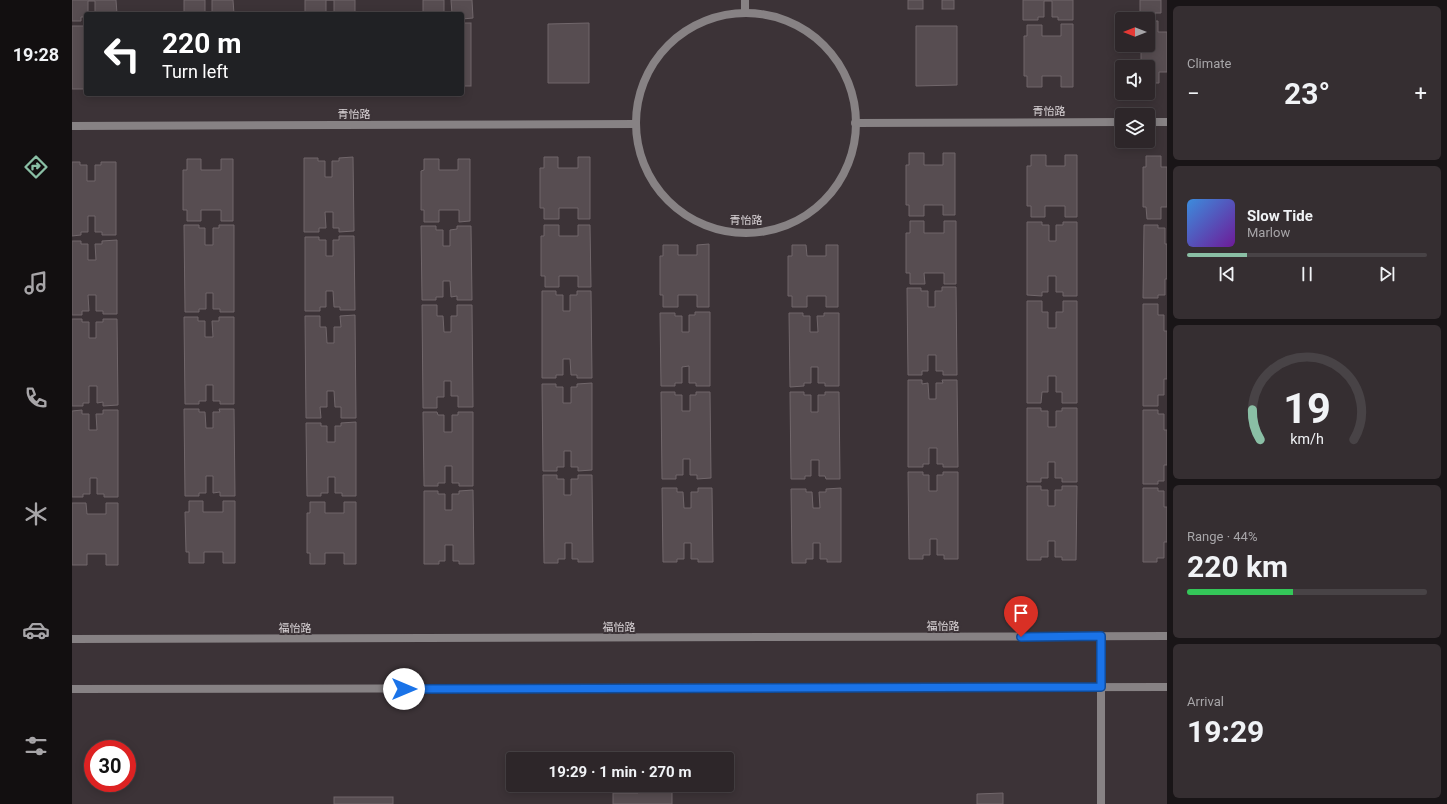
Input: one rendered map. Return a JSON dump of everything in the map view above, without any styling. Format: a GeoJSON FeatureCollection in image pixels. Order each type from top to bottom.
{"type":"FeatureCollection","features":[{"type":"Feature","properties":{"kind":"street"},"geometry":{"type":"LineString","coordinates":[[744,0],[745,13]]}},
{"type":"Feature","properties":{"kind":"street","name":"青怡路"},"geometry":{"type":"LineString","coordinates":[[745,13],[764,15],[783,20],[800,28],[816,39],[830,52],[849,86],[854,104],[855,123],[854,142],[849,161],[841,178],[830,194],[817,207],[801,219],[784,227],[765,232],[746,234],[727,232],[709,227],[691,219],[671,204],[651,179],[643,162],[638,143],[636,124],[638,105],[643,86],[651,69],[662,53],[675,39],[691,28],[708,20],[745,13]]}},
{"type":"Feature","properties":{"kind":"street","name":"青怡路"},"geometry":{"type":"LineString","coordinates":[[855,123],[1115,122]]}},
{"type":"Feature","properties":{"kind":"street"},"geometry":{"type":"LineString","coordinates":[[1155,122],[1167,122]]}},
{"type":"Feature","properties":{"kind":"street","name":"青怡路"},"geometry":{"type":"LineString","coordinates":[[72,126],[636,124]]}},
{"type":"Feature","properties":{"kind":"street"},"geometry":{"type":"LineString","coordinates":[[1101,636],[1101,804]]}},
{"type":"Feature","properties":{"kind":"street","name":"福怡路"},"geometry":{"type":"LineString","coordinates":[[72,639],[1167,636]]}},
{"type":"Feature","properties":{"kind":"street"},"geometry":{"type":"LineString","coordinates":[[72,689],[1167,686]]}},
{"type":"Feature","properties":{"kind":"building"},"geometry":{"type":"Polygon","coordinates":[[[72,0],[116,0],[117,12],[95,12],[95,1],[88,1],[88,12],[84,12],[84,17],[81,17],[81,21],[72,21],[72,0]]]}},
{"type":"Feature","properties":{"kind":"building"},"geometry":{"type":"Polygon","coordinates":[[[184,0],[205,0],[205,12],[184,12],[184,0]]]}},
{"type":"Feature","properties":{"kind":"building"},"geometry":{"type":"Polygon","coordinates":[[[212,0],[233,0],[234,12],[212,12],[212,0]]]}},
{"type":"Feature","properties":{"kind":"building"},"geometry":{"type":"Polygon","coordinates":[[[305,0],[326,0],[326,12],[305,12],[305,0]]]}},
{"type":"Feature","properties":{"kind":"building"},"geometry":{"type":"Polygon","coordinates":[[[334,0],[355,0],[355,12],[334,12],[334,0]]]}},
{"type":"Feature","properties":{"kind":"building"},"geometry":{"type":"Polygon","coordinates":[[[423,0],[444,0],[444,12],[423,12],[423,0]]]}},
{"type":"Feature","properties":{"kind":"building"},"geometry":{"type":"Polygon","coordinates":[[[451,0],[472,0],[473,18],[464,19],[464,12],[452,12],[451,0]]]}},
{"type":"Feature","properties":{"kind":"building"},"geometry":{"type":"Polygon","coordinates":[[[908,0],[923,0],[923,9],[908,9],[908,0]]]}},
{"type":"Feature","properties":{"kind":"building"},"geometry":{"type":"Polygon","coordinates":[[[942,0],[954,0],[954,9],[942,9],[942,0]]]}},
{"type":"Feature","properties":{"kind":"building"},"geometry":{"type":"Polygon","coordinates":[[[1023,0],[1073,0],[1073,20],[1058,20],[1058,17],[1052,17],[1052,1],[1044,1],[1044,17],[1038,17],[1038,20],[1023,20],[1023,0]]]}},
{"type":"Feature","properties":{"kind":"building"},"geometry":{"type":"Polygon","coordinates":[[[1140,0],[1161,0],[1161,13],[1140,12],[1140,0]]]}},
{"type":"Feature","properties":{"kind":"building"},"geometry":{"type":"Polygon","coordinates":[[[1155,21],[1158,21],[1158,32],[1167,32],[1167,72],[1159,72],[1159,83],[1155,83],[1155,60],[1141,60],[1141,52],[1155,52],[1155,21]]]}},
{"type":"Feature","properties":{"kind":"building"},"geometry":{"type":"Polygon","coordinates":[[[464,23],[471,23],[471,86],[464,86],[464,23]]]}},
{"type":"Feature","properties":{"kind":"building"},"geometry":{"type":"Polygon","coordinates":[[[589,23],[589,83],[548,83],[548,24],[589,23]]]}},
{"type":"Feature","properties":{"kind":"building"},"geometry":{"type":"Polygon","coordinates":[[[1061,24],[1073,24],[1073,87],[1061,87],[1061,76],[1042,76],[1042,87],[1027,87],[1027,76],[1024,76],[1024,36],[1027,36],[1027,25],[1042,25],[1042,36],[1061,36],[1061,24]]]}},
{"type":"Feature","properties":{"kind":"building"},"geometry":{"type":"Polygon","coordinates":[[[72,26],[84,26],[84,89],[72,89],[72,26]]]}},
{"type":"Feature","properties":{"kind":"building"},"geometry":{"type":"Polygon","coordinates":[[[916,26],[957,26],[957,85],[916,86],[916,26]]]}},
{"type":"Feature","properties":{"kind":"building"},"geometry":{"type":"Polygon","coordinates":[[[909,153],[924,153],[924,165],[943,165],[943,153],[955,153],[955,215],[943,215],[943,205],[924,205],[924,216],[909,216],[909,205],[906,205],[906,165],[909,165],[909,153]]]}},
{"type":"Feature","properties":{"kind":"building"},"geometry":{"type":"Polygon","coordinates":[[[1031,155],[1046,155],[1046,166],[1065,166],[1065,155],[1077,155],[1077,217],[1065,217],[1065,206],[1045,206],[1045,217],[1031,217],[1031,206],[1027,206],[1027,166],[1031,166],[1031,155]]]}},
{"type":"Feature","properties":{"kind":"building"},"geometry":{"type":"Polygon","coordinates":[[[1146,156],[1161,156],[1161,167],[1167,167],[1167,207],[1161,207],[1161,219],[1147,219],[1146,207],[1143,207],[1143,167],[1146,167],[1146,156]]]}},
{"type":"Feature","properties":{"kind":"building"},"geometry":{"type":"Polygon","coordinates":[[[353,157],[354,231],[339,232],[339,228],[333,228],[333,212],[325,212],[326,228],[319,228],[319,232],[304,232],[304,158],[318,158],[318,161],[325,161],[325,177],[332,177],[332,161],[339,161],[339,158],[353,157]]]}},
{"type":"Feature","properties":{"kind":"building"},"geometry":{"type":"Polygon","coordinates":[[[544,157],[558,157],[558,168],[578,168],[578,157],[590,157],[590,219],[578,219],[578,208],[559,208],[559,219],[544,219],[544,208],[540,208],[540,168],[544,168],[544,157]]]}},
{"type":"Feature","properties":{"kind":"building"},"geometry":{"type":"Polygon","coordinates":[[[187,159],[201,159],[201,170],[221,170],[221,159],[233,159],[233,221],[221,221],[221,210],[201,210],[201,221],[187,221],[187,210],[183,210],[183,170],[187,170],[187,159]]]}},
{"type":"Feature","properties":{"kind":"building"},"geometry":{"type":"Polygon","coordinates":[[[424,159],[439,159],[439,170],[458,170],[458,159],[470,159],[470,221],[459,222],[459,210],[439,210],[439,222],[424,222],[424,210],[421,210],[421,171],[424,170],[424,159]]]}},
{"type":"Feature","properties":{"kind":"building"},"geometry":{"type":"Polygon","coordinates":[[[72,162],[80,162],[80,165],[87,165],[87,181],[95,181],[95,165],[101,165],[101,162],[116,162],[116,235],[102,235],[102,232],[95,232],[95,216],[88,216],[88,232],[81,232],[81,235],[72,236],[72,162]]]}},
{"type":"Feature","properties":{"kind":"building"},"geometry":{"type":"Polygon","coordinates":[[[910,221],[924,221],[924,233],[944,233],[944,221],[956,221],[956,284],[944,284],[944,273],[924,273],[925,284],[910,284],[910,273],[906,273],[906,233],[910,233],[910,221]]]}},
{"type":"Feature","properties":{"kind":"building"},"geometry":{"type":"Polygon","coordinates":[[[1027,222],[1042,222],[1042,225],[1049,225],[1049,241],[1056,241],[1056,225],[1063,225],[1063,222],[1077,222],[1077,296],[1063,296],[1063,292],[1056,292],[1056,276],[1048,276],[1048,292],[1042,292],[1042,296],[1027,295],[1027,222]]]}},
{"type":"Feature","properties":{"kind":"building"},"geometry":{"type":"Polygon","coordinates":[[[184,225],[199,225],[199,228],[205,228],[205,245],[213,245],[213,228],[219,228],[219,225],[234,225],[234,312],[220,312],[220,309],[213,309],[213,293],[206,293],[206,309],[199,309],[199,312],[185,312],[184,225]]]}},
{"type":"Feature","properties":{"kind":"building"},"geometry":{"type":"Polygon","coordinates":[[[544,225],[559,225],[559,236],[578,236],[578,225],[590,225],[591,287],[578,287],[578,276],[559,276],[559,287],[545,287],[545,276],[541,276],[541,236],[544,236],[544,225]]]}},
{"type":"Feature","properties":{"kind":"building"},"geometry":{"type":"Polygon","coordinates":[[[1144,225],[1158,225],[1158,228],[1165,228],[1165,244],[1167,244],[1167,279],[1165,279],[1165,295],[1158,295],[1158,298],[1143,298],[1144,225]]]}},
{"type":"Feature","properties":{"kind":"building"},"geometry":{"type":"Polygon","coordinates":[[[421,226],[436,226],[436,230],[443,230],[443,246],[450,246],[450,230],[457,229],[457,226],[471,226],[472,300],[457,300],[457,296],[451,297],[450,281],[443,281],[443,297],[436,297],[436,300],[422,300],[421,226]]]}},
{"type":"Feature","properties":{"kind":"building"},"geometry":{"type":"Polygon","coordinates":[[[339,236],[354,236],[355,310],[340,310],[340,307],[334,307],[333,291],[326,291],[326,307],[320,307],[320,311],[305,311],[305,237],[319,237],[319,240],[326,240],[326,256],[333,256],[333,240],[339,240],[339,236]]]}},
{"type":"Feature","properties":{"kind":"building"},"geometry":{"type":"Polygon","coordinates":[[[117,240],[117,314],[103,314],[103,311],[96,311],[96,295],[88,295],[89,311],[82,311],[82,315],[72,315],[72,241],[81,241],[81,244],[88,244],[88,260],[96,260],[95,244],[102,244],[102,241],[117,240]]]}},
{"type":"Feature","properties":{"kind":"building"},"geometry":{"type":"Polygon","coordinates":[[[709,244],[709,307],[697,307],[697,295],[678,295],[678,307],[663,307],[663,295],[660,295],[660,256],[663,256],[663,245],[678,245],[678,255],[697,255],[697,245],[709,244]]]}},
{"type":"Feature","properties":{"kind":"building"},"geometry":{"type":"Polygon","coordinates":[[[792,245],[806,245],[807,256],[826,256],[826,245],[838,245],[838,307],[826,307],[826,296],[807,296],[807,307],[792,307],[792,296],[788,296],[788,256],[792,256],[792,245]]]}},
{"type":"Feature","properties":{"kind":"building"},"geometry":{"type":"Polygon","coordinates":[[[942,287],[956,287],[957,375],[943,375],[943,371],[936,371],[936,355],[928,355],[928,371],[922,371],[922,375],[908,375],[907,288],[921,288],[921,291],[928,291],[928,307],[935,307],[935,291],[942,291],[942,287]]]}},
{"type":"Feature","properties":{"kind":"building"},"geometry":{"type":"Polygon","coordinates":[[[542,291],[556,291],[556,295],[563,295],[563,311],[570,311],[570,295],[577,295],[577,291],[591,291],[592,378],[577,378],[577,375],[571,375],[570,359],[563,359],[563,375],[556,375],[556,378],[542,378],[542,291]]]}},
{"type":"Feature","properties":{"kind":"building"},"geometry":{"type":"Polygon","coordinates":[[[1027,301],[1042,301],[1042,312],[1048,312],[1048,328],[1056,328],[1056,312],[1063,312],[1063,301],[1077,301],[1077,403],[1062,403],[1062,392],[1056,392],[1056,376],[1048,376],[1048,392],[1042,392],[1041,403],[1027,403],[1027,301]]]}},
{"type":"Feature","properties":{"kind":"building"},"geometry":{"type":"Polygon","coordinates":[[[1143,304],[1158,304],[1158,315],[1164,315],[1164,331],[1167,331],[1167,379],[1164,379],[1164,395],[1158,395],[1158,406],[1143,406],[1143,304]]]}},
{"type":"Feature","properties":{"kind":"building"},"geometry":{"type":"Polygon","coordinates":[[[422,305],[437,305],[437,316],[443,316],[444,332],[451,332],[451,316],[457,316],[457,305],[472,305],[473,407],[458,407],[458,396],[451,396],[451,381],[444,381],[444,397],[437,397],[437,408],[423,408],[422,305]]]}},
{"type":"Feature","properties":{"kind":"building"},"geometry":{"type":"Polygon","coordinates":[[[695,312],[710,312],[710,386],[696,386],[696,383],[689,383],[689,366],[682,367],[682,383],[675,383],[675,386],[661,386],[660,313],[675,313],[675,316],[682,316],[682,332],[689,332],[689,315],[695,315],[695,312]]]}},
{"type":"Feature","properties":{"kind":"building"},"geometry":{"type":"Polygon","coordinates":[[[789,313],[803,313],[803,316],[810,316],[810,332],[818,332],[817,316],[824,316],[824,313],[839,313],[839,386],[825,386],[825,383],[818,383],[818,367],[811,367],[811,383],[804,383],[804,386],[790,387],[789,313]]]}},
{"type":"Feature","properties":{"kind":"building"},"geometry":{"type":"Polygon","coordinates":[[[355,315],[356,418],[341,418],[341,407],[335,407],[334,391],[327,391],[327,407],[320,407],[321,418],[306,418],[305,316],[320,316],[320,327],[326,327],[327,343],[334,343],[334,327],[341,327],[340,316],[355,315]]]}},
{"type":"Feature","properties":{"kind":"building"},"geometry":{"type":"Polygon","coordinates":[[[184,317],[198,317],[198,321],[205,321],[205,337],[213,337],[212,321],[219,321],[219,317],[234,317],[234,404],[220,404],[220,401],[213,401],[213,385],[206,385],[206,401],[199,401],[199,404],[185,404],[184,317]]]}},
{"type":"Feature","properties":{"kind":"building"},"geometry":{"type":"Polygon","coordinates":[[[72,319],[82,319],[82,322],[89,322],[89,338],[96,338],[96,322],[103,322],[103,319],[117,319],[118,405],[103,406],[103,402],[97,403],[97,386],[89,386],[89,403],[83,403],[83,406],[72,406],[72,319]]]}},
{"type":"Feature","properties":{"kind":"building"},"geometry":{"type":"Polygon","coordinates":[[[908,380],[922,380],[922,384],[928,383],[929,399],[936,399],[936,383],[943,383],[942,380],[957,380],[958,467],[943,467],[943,464],[937,464],[937,448],[929,448],[929,464],[923,464],[923,467],[908,467],[908,380]]]}},
{"type":"Feature","properties":{"kind":"building"},"geometry":{"type":"Polygon","coordinates":[[[592,383],[592,470],[578,471],[578,467],[571,467],[571,451],[564,451],[564,467],[557,467],[557,471],[543,471],[542,384],[556,384],[556,387],[563,387],[563,403],[571,403],[571,387],[577,387],[577,384],[592,383]]]}},
{"type":"Feature","properties":{"kind":"building"},"geometry":{"type":"Polygon","coordinates":[[[661,392],[675,392],[675,395],[682,395],[682,411],[690,411],[690,395],[696,395],[696,392],[710,392],[711,478],[697,479],[697,475],[690,475],[690,459],[683,459],[683,475],[676,475],[676,479],[662,479],[661,392]]]}},
{"type":"Feature","properties":{"kind":"building"},"geometry":{"type":"Polygon","coordinates":[[[790,392],[804,392],[804,395],[811,395],[811,412],[818,412],[818,395],[825,395],[825,392],[839,392],[840,479],[826,479],[825,476],[819,476],[819,460],[811,460],[811,476],[805,476],[805,479],[791,479],[790,392]]]}},
{"type":"Feature","properties":{"kind":"building"},"geometry":{"type":"Polygon","coordinates":[[[1027,408],[1041,408],[1041,411],[1048,411],[1048,427],[1056,427],[1056,411],[1062,411],[1062,408],[1077,408],[1077,482],[1062,482],[1062,478],[1055,478],[1055,462],[1048,462],[1048,478],[1041,478],[1041,482],[1027,482],[1027,408]]]}},
{"type":"Feature","properties":{"kind":"building"},"geometry":{"type":"Polygon","coordinates":[[[184,409],[199,409],[199,412],[205,412],[206,428],[213,428],[213,412],[220,412],[219,409],[234,409],[235,496],[220,496],[220,492],[213,493],[213,476],[206,476],[206,493],[199,493],[199,496],[185,496],[184,409]]]}},
{"type":"Feature","properties":{"kind":"building"},"geometry":{"type":"Polygon","coordinates":[[[82,410],[82,414],[89,414],[89,430],[97,430],[96,414],[103,414],[103,410],[118,410],[118,497],[104,497],[104,494],[97,494],[97,478],[90,478],[90,494],[83,494],[83,497],[72,497],[72,411],[82,410]]]}},
{"type":"Feature","properties":{"kind":"building"},"geometry":{"type":"Polygon","coordinates":[[[1143,410],[1158,410],[1158,414],[1164,414],[1164,430],[1167,430],[1167,465],[1164,465],[1164,481],[1158,481],[1158,484],[1143,484],[1143,410]]]}},
{"type":"Feature","properties":{"kind":"building"},"geometry":{"type":"Polygon","coordinates":[[[423,412],[437,412],[438,415],[444,415],[444,432],[452,432],[452,415],[458,415],[458,412],[473,412],[473,486],[459,486],[459,483],[452,483],[452,466],[445,466],[445,483],[438,483],[438,486],[424,486],[423,412]]]}},
{"type":"Feature","properties":{"kind":"building"},"geometry":{"type":"Polygon","coordinates":[[[356,422],[356,496],[342,496],[342,493],[335,493],[335,477],[328,477],[328,493],[321,493],[321,496],[307,496],[306,423],[321,423],[321,426],[327,426],[327,442],[335,442],[335,426],[341,426],[341,423],[356,422]]]}},
{"type":"Feature","properties":{"kind":"building"},"geometry":{"type":"Polygon","coordinates":[[[908,472],[923,472],[923,475],[929,475],[929,491],[937,491],[937,475],[943,475],[943,472],[958,472],[958,559],[944,559],[944,555],[937,555],[937,539],[930,539],[930,555],[923,555],[923,559],[909,559],[908,472]]]}},
{"type":"Feature","properties":{"kind":"building"},"geometry":{"type":"Polygon","coordinates":[[[543,475],[557,475],[557,479],[564,479],[564,495],[571,495],[571,479],[578,479],[578,475],[592,475],[593,562],[578,562],[578,559],[572,559],[572,543],[565,543],[565,559],[558,559],[558,563],[544,563],[543,475]]]}},
{"type":"Feature","properties":{"kind":"building"},"geometry":{"type":"Polygon","coordinates":[[[1027,486],[1041,486],[1041,490],[1048,490],[1048,506],[1055,506],[1055,490],[1062,490],[1062,486],[1077,486],[1076,560],[1062,560],[1062,557],[1055,557],[1055,541],[1048,541],[1048,557],[1041,557],[1041,560],[1027,560],[1027,486]]]}},
{"type":"Feature","properties":{"kind":"building"},"geometry":{"type":"Polygon","coordinates":[[[662,488],[677,488],[677,492],[683,492],[684,508],[691,508],[691,492],[698,492],[698,488],[712,488],[713,562],[698,562],[698,559],[691,559],[691,543],[684,543],[684,559],[677,559],[677,562],[663,562],[662,488]]]}},
{"type":"Feature","properties":{"kind":"building"},"geometry":{"type":"Polygon","coordinates":[[[841,488],[841,562],[827,562],[827,559],[820,559],[820,543],[813,543],[813,559],[806,559],[806,563],[792,563],[791,489],[806,489],[806,492],[812,492],[813,508],[820,508],[819,492],[826,492],[826,489],[841,488]]]}},
{"type":"Feature","properties":{"kind":"building"},"geometry":{"type":"Polygon","coordinates":[[[1143,488],[1158,488],[1158,491],[1164,491],[1164,507],[1167,507],[1167,542],[1164,542],[1164,558],[1157,558],[1157,562],[1143,562],[1143,488]]]}},
{"type":"Feature","properties":{"kind":"building"},"geometry":{"type":"Polygon","coordinates":[[[473,490],[474,564],[459,564],[459,561],[453,561],[453,545],[445,545],[445,561],[439,561],[439,564],[424,564],[424,491],[438,491],[438,494],[445,494],[445,510],[452,510],[452,494],[459,494],[459,491],[473,490]]]}},
{"type":"Feature","properties":{"kind":"building"},"geometry":{"type":"Polygon","coordinates":[[[189,501],[203,501],[203,512],[223,512],[223,501],[235,501],[235,563],[223,563],[223,552],[204,552],[204,563],[189,563],[189,552],[186,552],[185,512],[189,512],[189,501]]]}},
{"type":"Feature","properties":{"kind":"building"},"geometry":{"type":"Polygon","coordinates":[[[310,502],[325,502],[325,513],[344,513],[344,502],[356,502],[356,564],[344,564],[344,553],[325,553],[325,564],[310,564],[310,553],[307,553],[307,513],[310,513],[310,502]]]}},
{"type":"Feature","properties":{"kind":"building"},"geometry":{"type":"Polygon","coordinates":[[[72,503],[86,503],[87,514],[106,514],[106,503],[118,503],[118,565],[106,565],[106,554],[87,554],[87,565],[72,565],[72,503]]]}},
{"type":"Feature","properties":{"kind":"building"},"geometry":{"type":"Polygon","coordinates":[[[672,792],[672,804],[613,804],[613,793],[672,792]]]}},
{"type":"Feature","properties":{"kind":"building"},"geometry":{"type":"Polygon","coordinates":[[[1003,793],[1003,804],[977,804],[977,794],[1003,793]]]}},
{"type":"Feature","properties":{"kind":"building"},"geometry":{"type":"Polygon","coordinates":[[[334,797],[393,797],[393,804],[334,804],[334,797]]]}},
{"type":"Feature","properties":{"kind":"route"},"geometry":{"type":"LineString","coordinates":[[404,689],[1101,687],[1101,636],[1021,637]]}}]}
